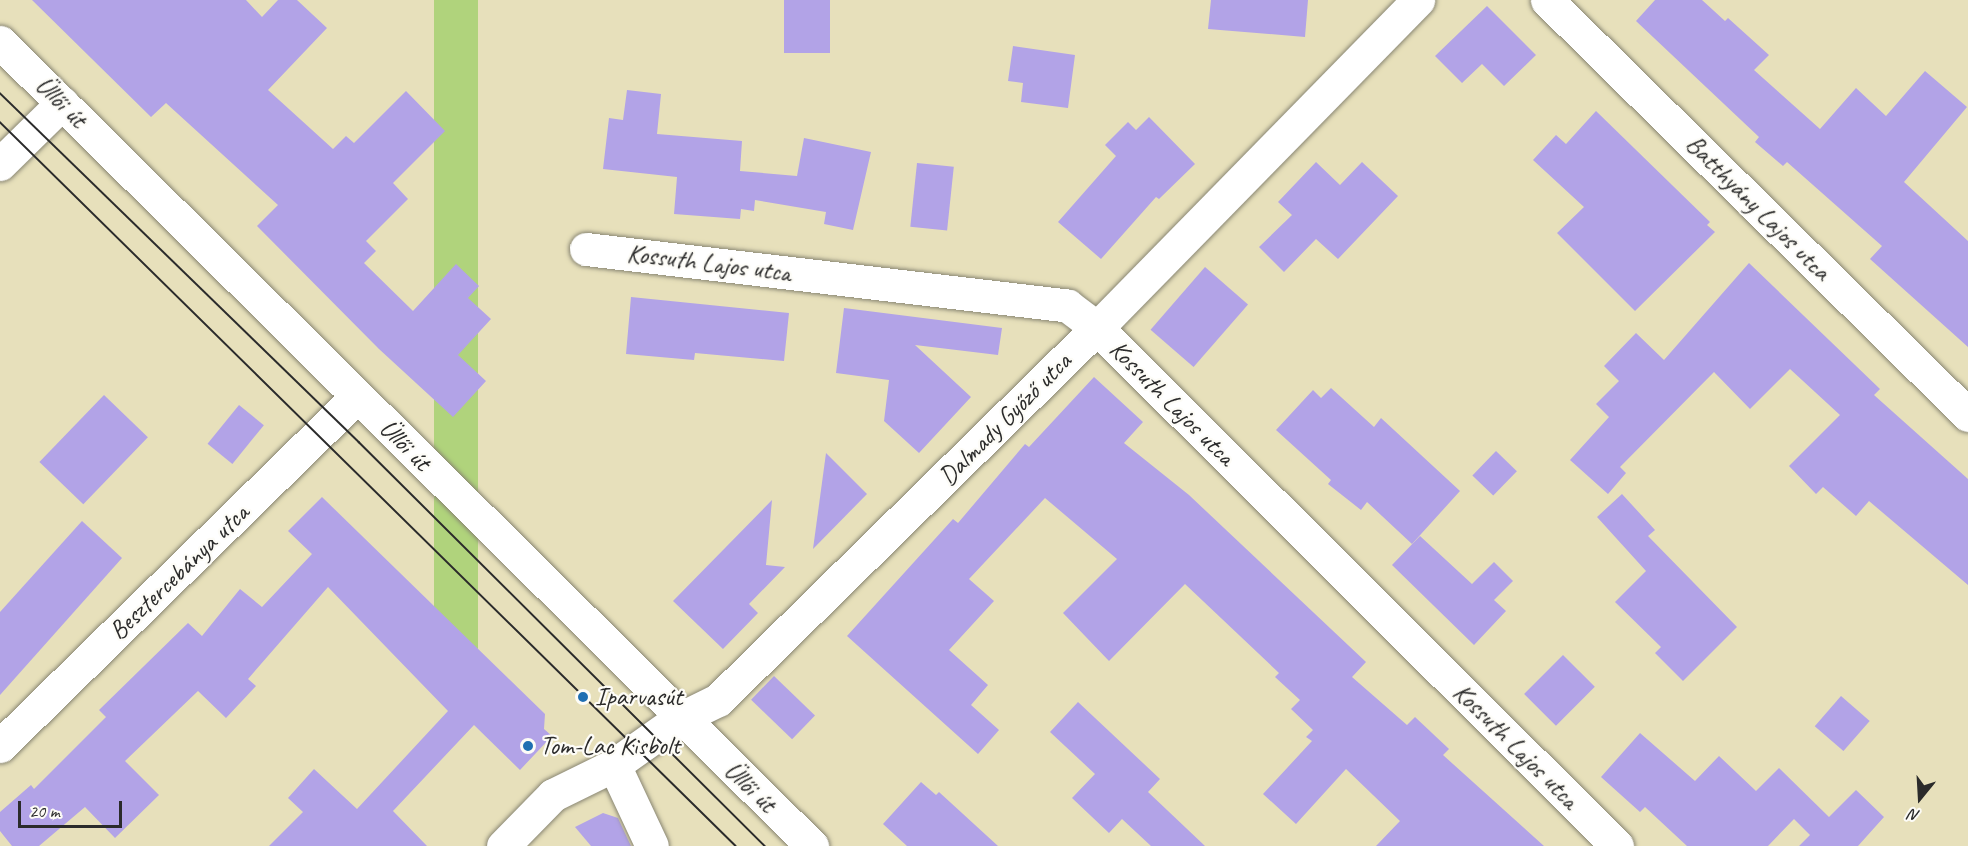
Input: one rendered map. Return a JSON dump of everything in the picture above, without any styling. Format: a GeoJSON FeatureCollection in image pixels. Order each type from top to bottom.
{"type":"FeatureCollection","features":[{"type":"Feature","properties":{"kind":"street","name":"Dalmady Győző utca"},"geometry":{"type":"LineString","coordinates":[[504,846],[553,795],[614,765],[679,719],[718,700],[1096,328],[1418,0]]}},
{"type":"Feature","properties":{"kind":"street","name":"Batthyány Lajos utca"},"geometry":{"type":"LineString","coordinates":[[1547,0],[1968,415]]}},
{"type":"Feature","properties":{"kind":"street","name":"Üllői út"},"geometry":{"type":"LineString","coordinates":[[0,42],[679,719],[812,846]]}},
{"type":"Feature","properties":{"kind":"street"},"geometry":{"type":"LineString","coordinates":[[0,164],[62,103]]}},
{"type":"Feature","properties":{"kind":"street","name":"Kossuth Lajos utca"},"geometry":{"type":"LineString","coordinates":[[586,249],[1068,306],[1096,328],[1617,846]]}},
{"type":"Feature","properties":{"kind":"street","name":"Besztercebánya utca"},"geometry":{"type":"LineString","coordinates":[[0,746],[356,397]]}},
{"type":"Feature","properties":{"kind":"street"},"geometry":{"type":"LineString","coordinates":[[614,765],[652,846]]}},
{"type":"Feature","properties":{"kind":"green space"},"geometry":{"type":"Polygon","coordinates":[[[434,0],[478,0],[478,671],[434,671],[434,0]]]}},
{"type":"Feature","properties":{"kind":"building"},"geometry":{"type":"Polygon","coordinates":[[[32,0],[246,0],[262,17],[278,0],[297,0],[327,28],[268,90],[333,149],[346,136],[354,143],[406,91],[445,131],[393,183],[408,199],[366,241],[376,251],[364,263],[413,311],[456,264],[479,286],[468,298],[491,319],[458,355],[486,381],[453,417],[379,349],[257,226],[278,205],[166,103],[151,117],[32,0]]]}},
{"type":"Feature","properties":{"kind":"building"},"geometry":{"type":"Polygon","coordinates":[[[784,0],[830,0],[830,53],[784,53],[784,0]]]}},
{"type":"Feature","properties":{"kind":"building"},"geometry":{"type":"Polygon","coordinates":[[[1211,0],[1308,0],[1305,37],[1208,29],[1211,0]]]}},
{"type":"Feature","properties":{"kind":"building"},"geometry":{"type":"Polygon","coordinates":[[[1655,0],[1702,0],[1725,21],[1728,18],[1769,55],[1754,70],[1820,129],[1856,88],[1886,116],[1925,71],[1967,107],[1904,182],[1968,241],[1968,347],[1870,259],[1882,246],[1787,162],[1783,166],[1755,142],[1759,137],[1636,21],[1655,0]]]}},
{"type":"Feature","properties":{"kind":"building"},"geometry":{"type":"Polygon","coordinates":[[[1487,6],[1536,55],[1504,86],[1482,64],[1462,83],[1435,56],[1487,6]]]}},
{"type":"Feature","properties":{"kind":"building"},"geometry":{"type":"Polygon","coordinates":[[[1013,46],[1075,55],[1068,108],[1021,102],[1023,83],[1008,81],[1013,46]]]}},
{"type":"Feature","properties":{"kind":"building"},"geometry":{"type":"Polygon","coordinates":[[[627,90],[661,94],[657,134],[742,141],[740,171],[797,176],[804,138],[871,152],[853,230],[824,224],[826,212],[755,200],[754,211],[741,209],[740,219],[674,214],[677,177],[603,169],[609,118],[623,120],[627,90]]]}},
{"type":"Feature","properties":{"kind":"building"},"geometry":{"type":"Polygon","coordinates":[[[1596,111],[1710,222],[1707,225],[1715,232],[1635,311],[1557,233],[1584,207],[1533,160],[1556,135],[1566,144],[1596,111]]]}},
{"type":"Feature","properties":{"kind":"building"},"geometry":{"type":"Polygon","coordinates":[[[1149,117],[1195,164],[1159,199],[1156,197],[1101,259],[1058,222],[1116,156],[1105,145],[1128,122],[1136,130],[1149,117]]]}},
{"type":"Feature","properties":{"kind":"building"},"geometry":{"type":"Polygon","coordinates":[[[1316,162],[1340,185],[1362,162],[1398,196],[1338,259],[1316,239],[1284,272],[1259,247],[1292,215],[1278,202],[1316,162]]]}},
{"type":"Feature","properties":{"kind":"building"},"geometry":{"type":"Polygon","coordinates":[[[917,163],[954,167],[947,231],[910,227],[917,163]]]}},
{"type":"Feature","properties":{"kind":"building"},"geometry":{"type":"Polygon","coordinates":[[[1749,263],[1880,389],[1874,395],[1968,479],[1968,585],[1869,501],[1856,516],[1823,487],[1816,494],[1789,466],[1840,415],[1790,369],[1750,409],[1714,372],[1620,467],[1626,473],[1608,494],[1570,460],[1609,417],[1596,404],[1619,381],[1604,366],[1636,333],[1664,360],[1749,263]]]}},
{"type":"Feature","properties":{"kind":"building"},"geometry":{"type":"Polygon","coordinates":[[[1205,267],[1248,304],[1194,367],[1151,330],[1205,267]]]}},
{"type":"Feature","properties":{"kind":"building"},"geometry":{"type":"Polygon","coordinates":[[[631,297],[789,313],[784,361],[695,353],[694,360],[626,354],[631,297]]]}},
{"type":"Feature","properties":{"kind":"building"},"geometry":{"type":"Polygon","coordinates":[[[844,308],[1002,328],[998,355],[915,345],[971,397],[919,453],[884,421],[889,380],[836,373],[844,308]]]}},
{"type":"Feature","properties":{"kind":"building"},"geometry":{"type":"Polygon","coordinates":[[[1094,377],[1143,422],[1124,443],[1189,495],[1366,662],[1352,677],[1407,725],[1415,717],[1449,749],[1443,755],[1544,846],[1376,846],[1400,821],[1346,769],[1296,824],[1263,794],[1312,741],[1306,737],[1313,730],[1291,709],[1300,700],[1275,677],[1279,673],[1185,584],[1109,661],[1063,613],[1117,559],[1045,498],[969,579],[994,601],[949,650],[988,685],[971,705],[999,730],[978,754],[847,636],[953,519],[958,523],[1025,444],[1029,447],[1094,377]]]}},
{"type":"Feature","properties":{"kind":"building"},"geometry":{"type":"Polygon","coordinates":[[[1331,388],[1374,427],[1381,418],[1460,491],[1412,544],[1367,502],[1361,510],[1328,484],[1331,480],[1276,430],[1313,390],[1321,398],[1331,388]]]}},
{"type":"Feature","properties":{"kind":"building"},"geometry":{"type":"Polygon","coordinates":[[[104,395],[148,437],[83,504],[39,462],[104,395]]]}},
{"type":"Feature","properties":{"kind":"building"},"geometry":{"type":"Polygon","coordinates":[[[239,405],[264,425],[232,464],[208,444],[239,405]]]}},
{"type":"Feature","properties":{"kind":"building"},"geometry":{"type":"Polygon","coordinates":[[[1496,451],[1517,471],[1493,496],[1472,475],[1496,451]]]}},
{"type":"Feature","properties":{"kind":"building"},"geometry":{"type":"Polygon","coordinates":[[[826,453],[867,494],[813,549],[826,453]]]}},
{"type":"Feature","properties":{"kind":"building"},"geometry":{"type":"Polygon","coordinates":[[[1622,494],[1655,530],[1648,536],[1737,627],[1683,681],[1655,653],[1661,647],[1615,602],[1646,571],[1597,517],[1622,494]]]}},
{"type":"Feature","properties":{"kind":"building"},"geometry":{"type":"Polygon","coordinates":[[[322,497],[545,714],[544,729],[552,736],[520,770],[474,725],[393,811],[427,846],[269,846],[303,812],[288,798],[314,769],[357,809],[448,711],[328,587],[248,679],[256,686],[226,718],[198,691],[125,761],[159,795],[115,838],[85,807],[39,846],[12,846],[0,831],[0,812],[31,785],[34,789],[106,717],[99,710],[188,623],[202,636],[240,589],[262,607],[312,554],[288,531],[322,497]]]}},
{"type":"Feature","properties":{"kind":"building"},"geometry":{"type":"Polygon","coordinates":[[[772,500],[766,565],[785,567],[749,604],[758,613],[723,649],[673,601],[772,500]]]}},
{"type":"Feature","properties":{"kind":"building"},"geometry":{"type":"Polygon","coordinates":[[[82,521],[122,558],[0,695],[0,612],[82,521]]]}},
{"type":"Feature","properties":{"kind":"building"},"geometry":{"type":"Polygon","coordinates":[[[1420,536],[1472,584],[1494,562],[1513,581],[1494,600],[1506,611],[1474,645],[1392,565],[1420,536]]]}},
{"type":"Feature","properties":{"kind":"building"},"geometry":{"type":"Polygon","coordinates":[[[1563,655],[1595,687],[1556,726],[1524,694],[1563,655]]]}},
{"type":"Feature","properties":{"kind":"building"},"geometry":{"type":"Polygon","coordinates":[[[774,676],[815,716],[792,739],[751,700],[774,676]]]}},
{"type":"Feature","properties":{"kind":"building"},"geometry":{"type":"Polygon","coordinates":[[[1841,696],[1870,721],[1843,751],[1815,726],[1841,696]]]}},
{"type":"Feature","properties":{"kind":"building"},"geometry":{"type":"Polygon","coordinates":[[[1078,702],[1160,779],[1148,792],[1205,846],[1151,846],[1122,819],[1109,833],[1072,798],[1095,774],[1050,732],[1078,702]]]}},
{"type":"Feature","properties":{"kind":"building"},"geometry":{"type":"Polygon","coordinates":[[[1640,733],[1695,781],[1719,756],[1756,791],[1779,768],[1829,817],[1856,790],[1884,817],[1858,846],[1799,846],[1810,835],[1794,819],[1768,846],[1687,846],[1645,807],[1640,812],[1601,777],[1640,733]]]}},
{"type":"Feature","properties":{"kind":"building"},"geometry":{"type":"Polygon","coordinates":[[[921,782],[936,795],[939,792],[998,846],[907,846],[883,824],[921,782]]]}},
{"type":"Feature","properties":{"kind":"building"},"geometry":{"type":"Polygon","coordinates":[[[603,813],[618,818],[631,846],[591,846],[575,827],[603,813]]]}},
{"type":"Feature","properties":{"kind":"tram line"},"geometry":{"type":"LineString","coordinates":[[0,93],[359,442],[765,846]]}},
{"type":"Feature","properties":{"kind":"tram line"},"geometry":{"type":"LineString","coordinates":[[0,122],[736,846]]}},
{"type":"Feature","properties":{"kind":"place","name":"Iparvasút"},"geometry":{"type":"Point","coordinates":[583,697]}},
{"type":"Feature","properties":{"kind":"place","name":"Tom-Lac Kisbolt"},"geometry":{"type":"Point","coordinates":[528,746]}}]}
